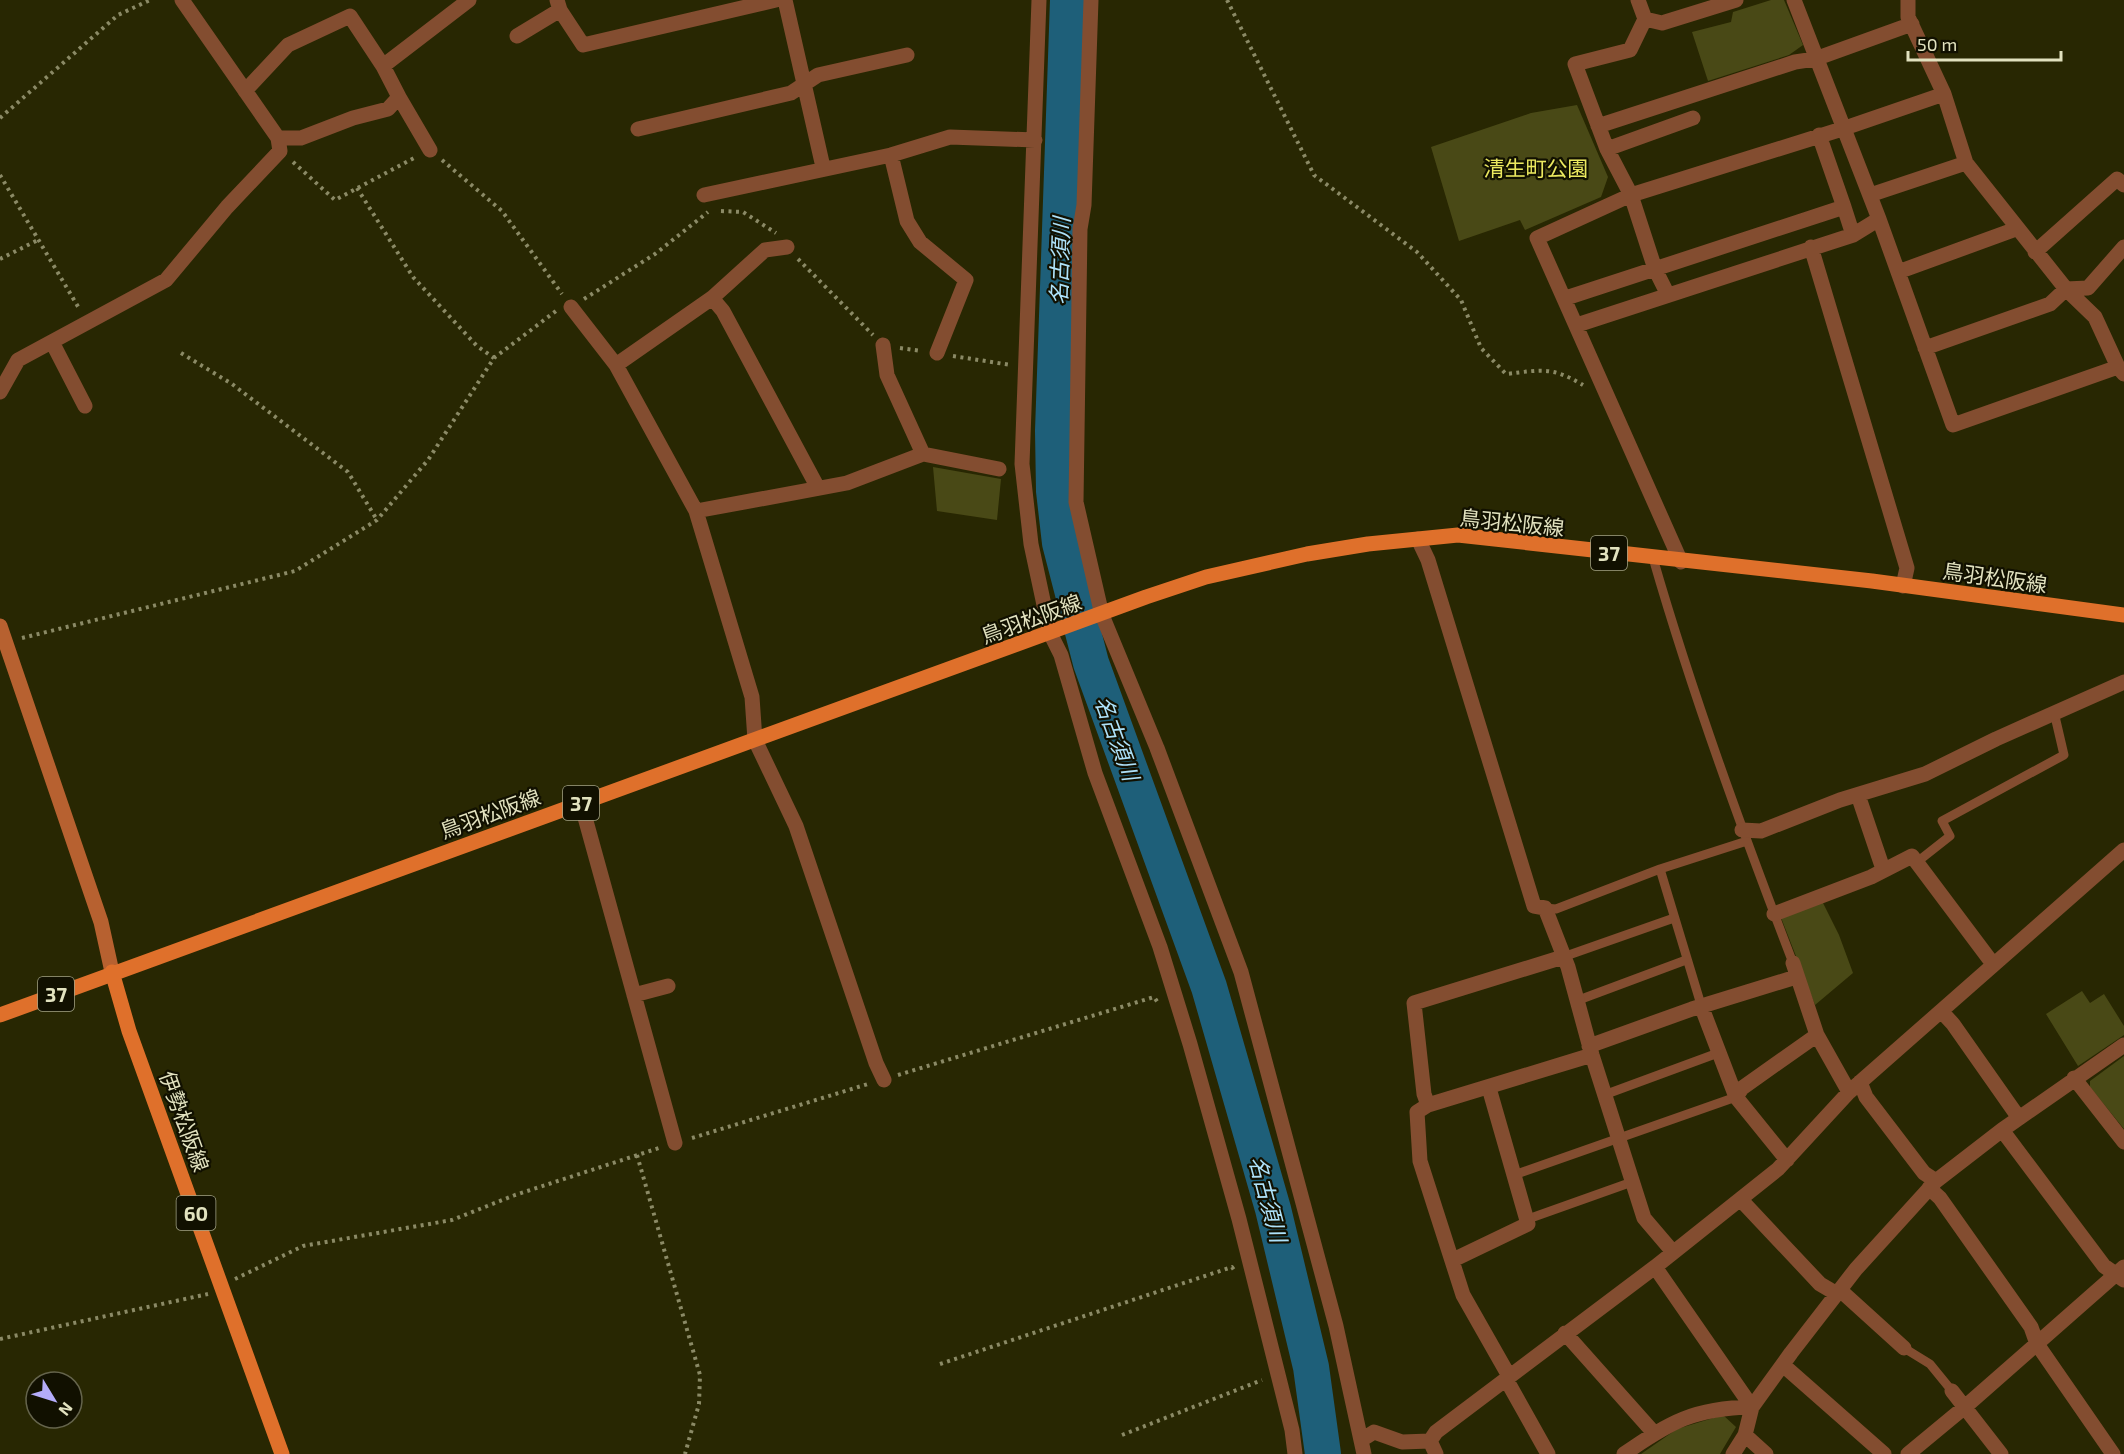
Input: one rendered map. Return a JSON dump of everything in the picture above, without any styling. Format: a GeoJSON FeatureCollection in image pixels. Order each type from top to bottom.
{"type":"FeatureCollection","features":[{"type":"Feature","properties":{"kind":"main road","name":"鳥羽松阪線"},"geometry":{"type":"LineString","coordinates":[[0,1015],[112,972],[1206,577],[1307,554],[1368,543],[1458,535],[1903,586],[2124,615]]}},
{"type":"Feature","properties":{"kind":"main road","name":"伊勢松阪線"},"geometry":{"type":"LineString","coordinates":[[112,972],[129,1031],[223,1285],[282,1454]]}},
{"type":"Feature","properties":{"kind":"street"},"geometry":{"type":"LineString","coordinates":[[182,0],[279,144]]}},
{"type":"Feature","properties":{"kind":"street"},"geometry":{"type":"LineString","coordinates":[[382,66],[469,0]]}},
{"type":"Feature","properties":{"kind":"street"},"geometry":{"type":"LineString","coordinates":[[517,36],[558,5],[583,45],[776,0]]}},
{"type":"Feature","properties":{"kind":"street"},"geometry":{"type":"LineString","coordinates":[[785,0],[823,168]]}},
{"type":"Feature","properties":{"kind":"street"},"geometry":{"type":"LineString","coordinates":[[1040,0],[1022,464],[1031,544],[1050,633],[1061,656],[1095,773],[1160,947],[1190,1044],[1239,1219],[1292,1430],[1295,1454]]}},
{"type":"Feature","properties":{"kind":"street"},"geometry":{"type":"LineString","coordinates":[[1091,0],[1084,205],[1080,229],[1076,502],[1102,615],[1157,748],[1241,972],[1333,1315],[1363,1446]]}},
{"type":"Feature","properties":{"kind":"street"},"geometry":{"type":"LineString","coordinates":[[1638,0],[1645,19],[1630,50],[1575,64],[1607,149],[1631,195],[1655,269],[1668,295]]}},
{"type":"Feature","properties":{"kind":"street"},"geometry":{"type":"LineString","coordinates":[[1645,19],[1662,23],[1736,0]]}},
{"type":"Feature","properties":{"kind":"street"},"geometry":{"type":"LineString","coordinates":[[1794,0],[1842,129],[1870,195],[1953,425],[2121,370],[2095,317],[2066,289],[1965,163],[1944,94],[1912,24],[1908,0]]}},
{"type":"Feature","properties":{"kind":"street"},"geometry":{"type":"LineString","coordinates":[[245,91],[288,45],[350,16],[382,66],[430,150]]}},
{"type":"Feature","properties":{"kind":"street"},"geometry":{"type":"LineString","coordinates":[[1598,126],[1795,62],[1815,59],[1912,24]]}},
{"type":"Feature","properties":{"kind":"street"},"geometry":{"type":"LineString","coordinates":[[638,129],[791,93],[818,75],[907,55]]}},
{"type":"Feature","properties":{"kind":"street"},"geometry":{"type":"LineString","coordinates":[[1681,562],[1566,298],[1537,238],[1631,195],[1842,129],[1944,94]]}},
{"type":"Feature","properties":{"kind":"street"},"geometry":{"type":"LineString","coordinates":[[0,392],[18,360],[166,280],[279,144],[353,118],[388,109],[399,97]]}},
{"type":"Feature","properties":{"kind":"street"},"geometry":{"type":"LineString","coordinates":[[1607,149],[1693,118]]}},
{"type":"Feature","properties":{"kind":"street"},"geometry":{"type":"LineString","coordinates":[[1819,135],[1853,235]]}},
{"type":"Feature","properties":{"kind":"street"},"geometry":{"type":"LineString","coordinates":[[704,195],[891,155],[950,136],[1035,140]]}},
{"type":"Feature","properties":{"kind":"street"},"geometry":{"type":"LineString","coordinates":[[891,155],[907,221],[920,242],[966,280],[937,353]]}},
{"type":"Feature","properties":{"kind":"street"},"geometry":{"type":"LineString","coordinates":[[1870,195],[1965,163]]}},
{"type":"Feature","properties":{"kind":"street"},"geometry":{"type":"LineString","coordinates":[[2035,252],[2117,179],[2124,185]]}},
{"type":"Feature","properties":{"kind":"street"},"geometry":{"type":"LineString","coordinates":[[1566,298],[1844,207]]}},
{"type":"Feature","properties":{"kind":"street"},"geometry":{"type":"LineString","coordinates":[[1577,325],[1853,235],[1878,219]]}},
{"type":"Feature","properties":{"kind":"street"},"geometry":{"type":"LineString","coordinates":[[1898,272],[2016,229]]}},
{"type":"Feature","properties":{"kind":"street"},"geometry":{"type":"LineString","coordinates":[[616,365],[712,298],[765,250],[787,247]]}},
{"type":"Feature","properties":{"kind":"street"},"geometry":{"type":"LineString","coordinates":[[1811,247],[1907,568],[1903,586]]}},
{"type":"Feature","properties":{"kind":"street"},"geometry":{"type":"LineString","coordinates":[[1925,348],[2050,304],[2066,289],[2088,288],[2124,247]]}},
{"type":"Feature","properties":{"kind":"street"},"geometry":{"type":"LineString","coordinates":[[712,298],[723,311],[818,488]]}},
{"type":"Feature","properties":{"kind":"street"},"geometry":{"type":"LineString","coordinates":[[571,307],[616,365],[696,511],[752,697],[755,740],[796,826],[872,1052],[884,1080]]}},
{"type":"Feature","properties":{"kind":"street"},"geometry":{"type":"LineString","coordinates":[[52,342],[85,406]]}},
{"type":"Feature","properties":{"kind":"street"},"geometry":{"type":"LineString","coordinates":[[883,345],[887,375],[923,454]]}},
{"type":"Feature","properties":{"kind":"street"},"geometry":{"type":"LineString","coordinates":[[696,511],[847,483],[923,454],[999,469]]}},
{"type":"Feature","properties":{"kind":"street"},"geometry":{"type":"LineString","coordinates":[[1418,539],[1428,560],[1534,906],[1545,908],[1563,957],[1617,1139],[1644,1218],[1674,1252]]}},
{"type":"Feature","properties":{"kind":"street"},"geometry":{"type":"LineString","coordinates":[[0,626],[2,643],[100,922],[112,972]]}},
{"type":"Feature","properties":{"kind":"street"},"geometry":{"type":"LineString","coordinates":[[1745,836],[1858,795],[1925,774],[2054,712],[2124,682]]}},
{"type":"Feature","properties":{"kind":"street"},"geometry":{"type":"LineString","coordinates":[[1858,795],[1883,869]]}},
{"type":"Feature","properties":{"kind":"street"},"geometry":{"type":"LineString","coordinates":[[581,803],[675,1143]]}},
{"type":"Feature","properties":{"kind":"street"},"geometry":{"type":"LineString","coordinates":[[1363,1446],[1374,1432],[1402,1442],[1433,1448],[1436,1432],[1741,1200],[1787,1160],[1855,1087],[2124,850]]}},
{"type":"Feature","properties":{"kind":"street"},"geometry":{"type":"LineString","coordinates":[[1774,914],[1871,877],[1912,856],[1993,964]]}},
{"type":"Feature","properties":{"kind":"street"},"geometry":{"type":"LineString","coordinates":[[1428,1106],[1424,1094],[1414,1003],[1563,957]]}},
{"type":"Feature","properties":{"kind":"street"},"geometry":{"type":"LineString","coordinates":[[1548,1454],[1463,1296],[1420,1161],[1417,1112],[1428,1106],[1489,1088],[1702,1008],[1794,970],[1817,1035],[1933,1185],[2031,1327],[2037,1344],[2113,1454]]}},
{"type":"Feature","properties":{"kind":"street"},"geometry":{"type":"LineString","coordinates":[[634,995],[668,986]]}},
{"type":"Feature","properties":{"kind":"street"},"geometry":{"type":"LineString","coordinates":[[1702,1008],[1736,1097],[1787,1160]]}},
{"type":"Feature","properties":{"kind":"street"},"geometry":{"type":"LineString","coordinates":[[1941,1011],[1953,1024],[2019,1118]]}},
{"type":"Feature","properties":{"kind":"street"},"geometry":{"type":"LineString","coordinates":[[1736,1097],[1742,1088],[1817,1035]]}},
{"type":"Feature","properties":{"kind":"street"},"geometry":{"type":"LineString","coordinates":[[1733,1454],[1745,1436],[1752,1407],[1783,1365],[1839,1292],[1933,1185],[2002,1130],[2124,1045]]}},
{"type":"Feature","properties":{"kind":"street"},"geometry":{"type":"LineString","coordinates":[[2074,1078],[2124,1142]]}},
{"type":"Feature","properties":{"kind":"street"},"geometry":{"type":"LineString","coordinates":[[1453,1260],[1528,1224],[1489,1088]]}},
{"type":"Feature","properties":{"kind":"street"},"geometry":{"type":"LineString","coordinates":[[1908,1454],[2122,1274],[2104,1266],[2002,1130]]}},
{"type":"Feature","properties":{"kind":"street"},"geometry":{"type":"LineString","coordinates":[[1741,1200],[1821,1284],[1839,1292],[1904,1347]]}},
{"type":"Feature","properties":{"kind":"street"},"geometry":{"type":"LineString","coordinates":[[1655,1267],[1752,1407]]}},
{"type":"Feature","properties":{"kind":"street"},"geometry":{"type":"LineString","coordinates":[[1565,1333],[1654,1433]]}},
{"type":"Feature","properties":{"kind":"street"},"geometry":{"type":"LineString","coordinates":[[1783,1365],[1884,1454]]}},
{"type":"Feature","properties":{"kind":"street"},"geometry":{"type":"LineString","coordinates":[[1952,1391],[1966,1406],[2001,1454]]}},
{"type":"Feature","properties":{"kind":"street"},"geometry":{"type":"LineString","coordinates":[[1624,1454],[1675,1421],[1717,1407],[1752,1407]]}},
{"type":"Feature","properties":{"kind":"street"},"geometry":{"type":"LineString","coordinates":[[1745,1436],[1766,1454]]}},
{"type":"Feature","properties":{"kind":"lane"},"geometry":{"type":"LineString","coordinates":[[1653,558],[1673,628],[1794,970]]}},
{"type":"Feature","properties":{"kind":"lane"},"geometry":{"type":"LineString","coordinates":[[1917,862],[1950,836],[1942,821],[2064,755],[2054,712]]}},
{"type":"Feature","properties":{"kind":"lane"},"geometry":{"type":"LineString","coordinates":[[1545,908],[1556,909],[1745,836]]}},
{"type":"Feature","properties":{"kind":"lane"},"geometry":{"type":"LineString","coordinates":[[1660,869],[1702,1008]]}},
{"type":"Feature","properties":{"kind":"lane"},"geometry":{"type":"LineString","coordinates":[[1563,957],[1674,918]]}},
{"type":"Feature","properties":{"kind":"lane"},"geometry":{"type":"LineString","coordinates":[[1576,1001],[1686,960]]}},
{"type":"Feature","properties":{"kind":"lane"},"geometry":{"type":"LineString","coordinates":[[1604,1095],[1718,1053]]}},
{"type":"Feature","properties":{"kind":"lane"},"geometry":{"type":"LineString","coordinates":[[1514,1175],[1736,1097]]}},
{"type":"Feature","properties":{"kind":"lane"},"geometry":{"type":"LineString","coordinates":[[1528,1220],[1632,1182]]}},
{"type":"Feature","properties":{"kind":"lane"},"geometry":{"type":"LineString","coordinates":[[1904,1347],[1930,1364],[1952,1391]]}},
{"type":"Feature","properties":{"kind":"path"},"geometry":{"type":"LineString","coordinates":[[0,118],[118,15],[150,0]]}},
{"type":"Feature","properties":{"kind":"path"},"geometry":{"type":"LineString","coordinates":[[1227,0],[1314,175],[1417,252],[1461,300],[1481,348],[1506,374],[1546,369],[1566,373],[1583,385],[1601,379]]}},
{"type":"Feature","properties":{"kind":"path"},"geometry":{"type":"LineString","coordinates":[[279,144],[335,200],[430,150],[502,211],[571,307]]}},
{"type":"Feature","properties":{"kind":"path"},"geometry":{"type":"LineString","coordinates":[[0,175],[88,323]]}},
{"type":"Feature","properties":{"kind":"path"},"geometry":{"type":"LineString","coordinates":[[357,188],[413,277],[477,346],[494,358]]}},
{"type":"Feature","properties":{"kind":"path"},"geometry":{"type":"LineString","coordinates":[[2,643],[295,571],[377,520],[428,460],[494,358],[553,312],[571,307],[655,254],[710,210],[743,212],[772,228],[787,247],[883,345],[1027,367]]}},
{"type":"Feature","properties":{"kind":"path"},"geometry":{"type":"LineString","coordinates":[[0,259],[38,240]]}},
{"type":"Feature","properties":{"kind":"path"},"geometry":{"type":"LineString","coordinates":[[181,353],[232,384],[348,472],[377,520]]}},
{"type":"Feature","properties":{"kind":"path"},"geometry":{"type":"LineString","coordinates":[[0,1338],[202,1298],[223,1285],[303,1246],[452,1220],[637,1155],[1154,997],[1161,1007]]}},
{"type":"Feature","properties":{"kind":"path"},"geometry":{"type":"LineString","coordinates":[[637,1155],[700,1375],[699,1404],[685,1454]]}},
{"type":"Feature","properties":{"kind":"path"},"geometry":{"type":"LineString","coordinates":[[940,1364],[1232,1267],[1237,1276]]}},
{"type":"Feature","properties":{"kind":"path"},"geometry":{"type":"LineString","coordinates":[[1122,1435],[1263,1380],[1269,1390]]}},
{"type":"Feature","properties":{"kind":"green space"},"geometry":{"type":"Polygon","coordinates":[[[1771,0],[1784,0],[1803,45],[1789,55],[1708,81],[1692,32],[1731,22],[1733,12],[1771,0]]]}},
{"type":"Feature","properties":{"kind":"green space","name":"清生町公園"},"geometry":{"type":"Polygon","coordinates":[[[1577,105],[1608,177],[1601,197],[1525,230],[1520,220],[1459,241],[1431,147],[1531,113],[1577,105]]]}},
{"type":"Feature","properties":{"kind":"green space"},"geometry":{"type":"Polygon","coordinates":[[[933,467],[1001,479],[997,520],[937,511],[933,467]]]}},
{"type":"Feature","properties":{"kind":"green space"},"geometry":{"type":"Polygon","coordinates":[[[1822,901],[1839,935],[1853,973],[1815,1005],[1780,915],[1822,901]]]}},
{"type":"Feature","properties":{"kind":"green space"},"geometry":{"type":"Polygon","coordinates":[[[2082,991],[2090,1003],[2104,994],[2124,1026],[2124,1035],[2078,1066],[2046,1014],[2082,991]]]}},
{"type":"Feature","properties":{"kind":"green space"},"geometry":{"type":"Polygon","coordinates":[[[2124,1056],[2124,1129],[2090,1087],[2090,1081],[2124,1056]]]}},
{"type":"Feature","properties":{"kind":"green space"},"geometry":{"type":"Polygon","coordinates":[[[1723,1415],[1736,1427],[1720,1454],[1641,1454],[1677,1429],[1723,1415]]]}},
{"type":"Feature","properties":{"kind":"waterway","name":"名古須川"},"geometry":{"type":"LineString","coordinates":[[1068,0],[1053,431],[1054,491],[1060,543],[1091,663],[1209,987],[1273,1209],[1311,1367],[1323,1454]]}}]}
